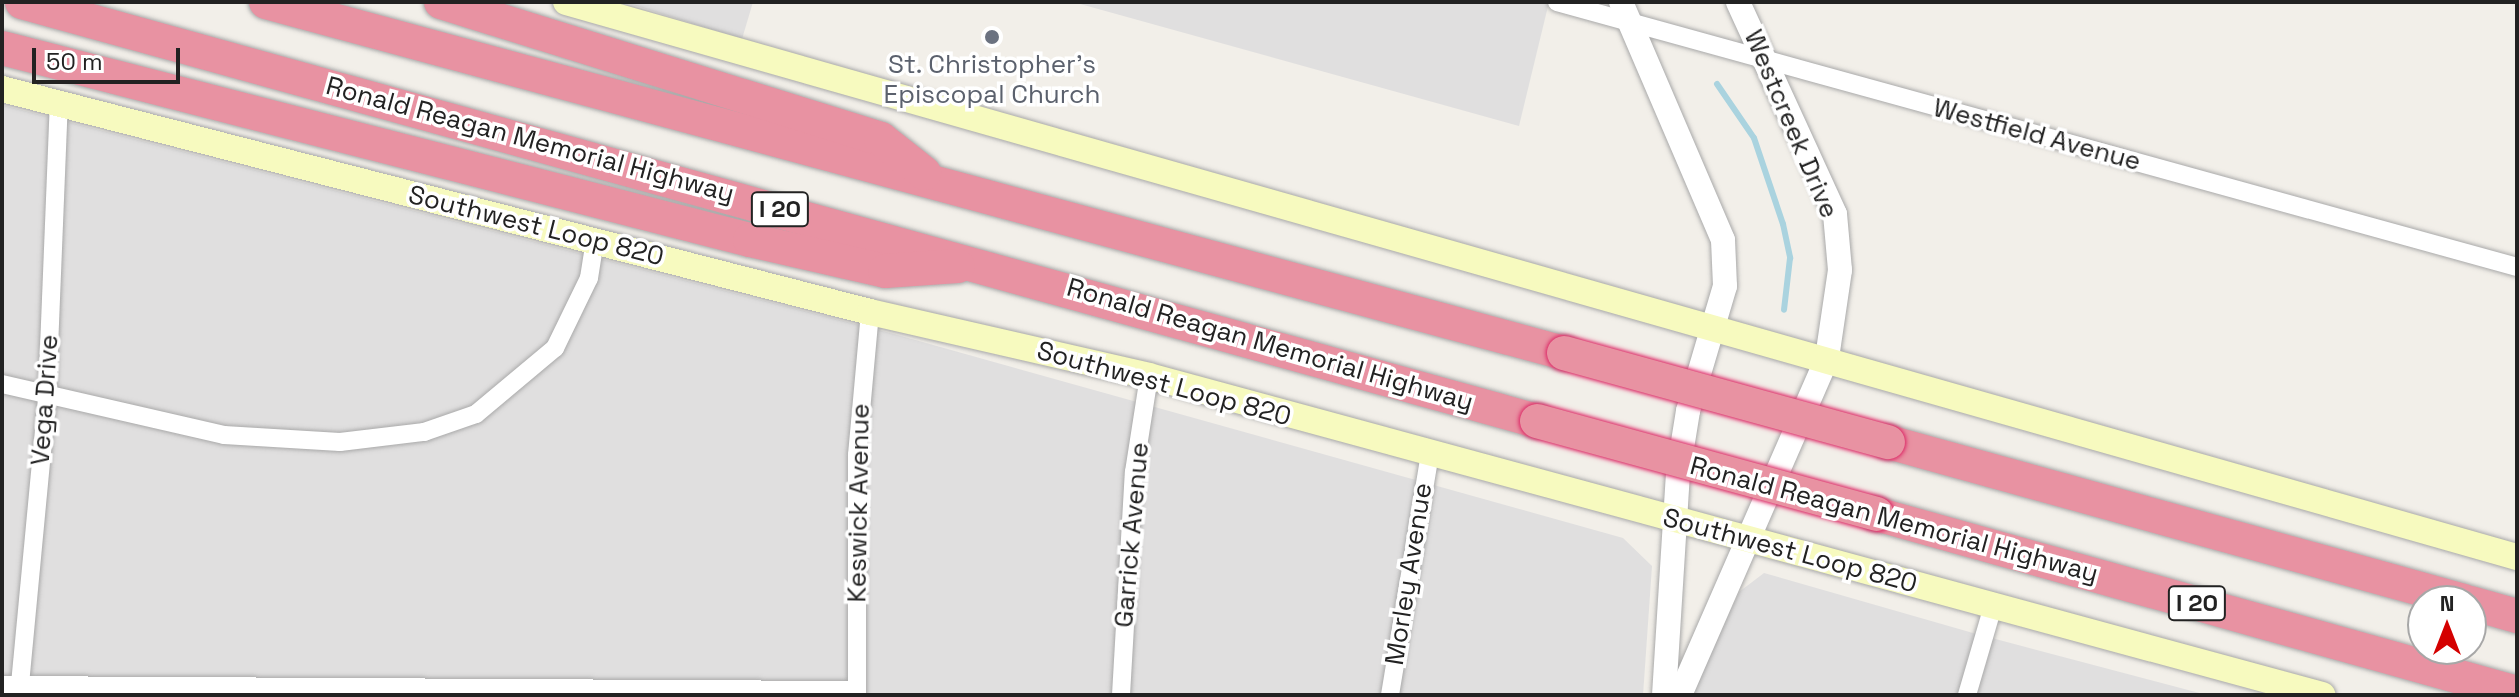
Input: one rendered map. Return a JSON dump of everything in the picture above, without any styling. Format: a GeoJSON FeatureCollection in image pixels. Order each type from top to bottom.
{"type":"FeatureCollection","features":[{"type":"Feature","properties":{"kind":"highway","name":"Ronald Reagan Memorial Highway"},"geometry":{"type":"LineString","coordinates":[[22,2],[983,264],[2517,693]]}},
{"type":"Feature","properties":{"kind":"highway","name":"I 20"},"geometry":{"type":"LineString","coordinates":[[266,2],[1564,353],[2407,585]]}},
{"type":"Feature","properties":{"kind":"highway"},"geometry":{"type":"LineString","coordinates":[[441,2],[881,139],[937,183]]}},
{"type":"Feature","properties":{"kind":"highway"},"geometry":{"type":"LineString","coordinates":[[2,48],[885,271],[983,264]]}},
{"type":"Feature","properties":{"kind":"highway"},"geometry":{"type":"LineString","coordinates":[[2487,608],[2517,616]]}},
{"type":"Feature","properties":{"kind":"main road"},"geometry":{"type":"LineString","coordinates":[[566,2],[1827,358],[2517,557]]}},
{"type":"Feature","properties":{"kind":"main road","name":"Southwest Loop 820"},"geometry":{"type":"LineString","coordinates":[[2,89],[870,312],[1149,376],[1993,606],[2261,687],[2322,695]]}},
{"type":"Feature","properties":{"kind":"street","name":"Westfield Avenue"},"geometry":{"type":"LineString","coordinates":[[1557,2],[1626,12],[1764,60],[2517,267]]}},
{"type":"Feature","properties":{"kind":"street","name":"Westcreek Drive"},"geometry":{"type":"LineString","coordinates":[[1680,695],[1751,540],[1827,358],[1840,270],[1835,214],[1738,2]]}},
{"type":"Feature","properties":{"kind":"street"},"geometry":{"type":"LineString","coordinates":[[1626,12],[1723,240],[1725,286],[1716,329],[1688,411],[1675,519],[1664,695]]}},
{"type":"Feature","properties":{"kind":"street","name":"Vega Drive"},"geometry":{"type":"LineString","coordinates":[[14,688],[47,398],[59,105]]}},
{"type":"Feature","properties":{"kind":"street"},"geometry":{"type":"LineString","coordinates":[[2,384],[47,398],[224,435],[340,442],[424,432],[476,414],[555,348],[589,278],[595,241]]}},
{"type":"Feature","properties":{"kind":"street","name":"Keswick Avenue"},"geometry":{"type":"LineString","coordinates":[[857,693],[857,455],[870,312]]}},
{"type":"Feature","properties":{"kind":"street","name":"Garrick Avenue"},"geometry":{"type":"LineString","coordinates":[[1121,695],[1134,472],[1149,376]]}},
{"type":"Feature","properties":{"kind":"street","name":"Morley Avenue"},"geometry":{"type":"LineString","coordinates":[[1390,695],[1430,454]]}},
{"type":"Feature","properties":{"kind":"street"},"geometry":{"type":"LineString","coordinates":[[1967,695],[1993,606]]}},
{"type":"Feature","properties":{"kind":"street"},"geometry":{"type":"LineString","coordinates":[[14,688],[857,693]]}},
{"type":"Feature","properties":{"kind":"shaded area"},"geometry":{"type":"Polygon","coordinates":[[[624,2],[753,2],[742,39],[624,2]]]}},
{"type":"Feature","properties":{"kind":"shaded area"},"geometry":{"type":"Polygon","coordinates":[[[1073,2],[1549,2],[1519,126],[1073,2]]]}},
{"type":"Feature","properties":{"kind":"shaded area"},"geometry":{"type":"Polygon","coordinates":[[[2,105],[894,334],[1623,538],[1652,566],[1643,695],[2,695],[2,105]]]}},
{"type":"Feature","properties":{"kind":"shaded area"},"geometry":{"type":"Polygon","coordinates":[[[1764,573],[2207,695],[1692,695],[1739,592],[1764,573]]]}},
{"type":"Feature","properties":{"kind":"waterway"},"geometry":{"type":"LineString","coordinates":[[1717,84],[1754,138],[1783,224],[1790,258],[1784,310]]}},
{"type":"Feature","properties":{"kind":"place","name":"St. Christopher's Episcopal Church"},"geometry":{"type":"Point","coordinates":[992,37]}}]}
